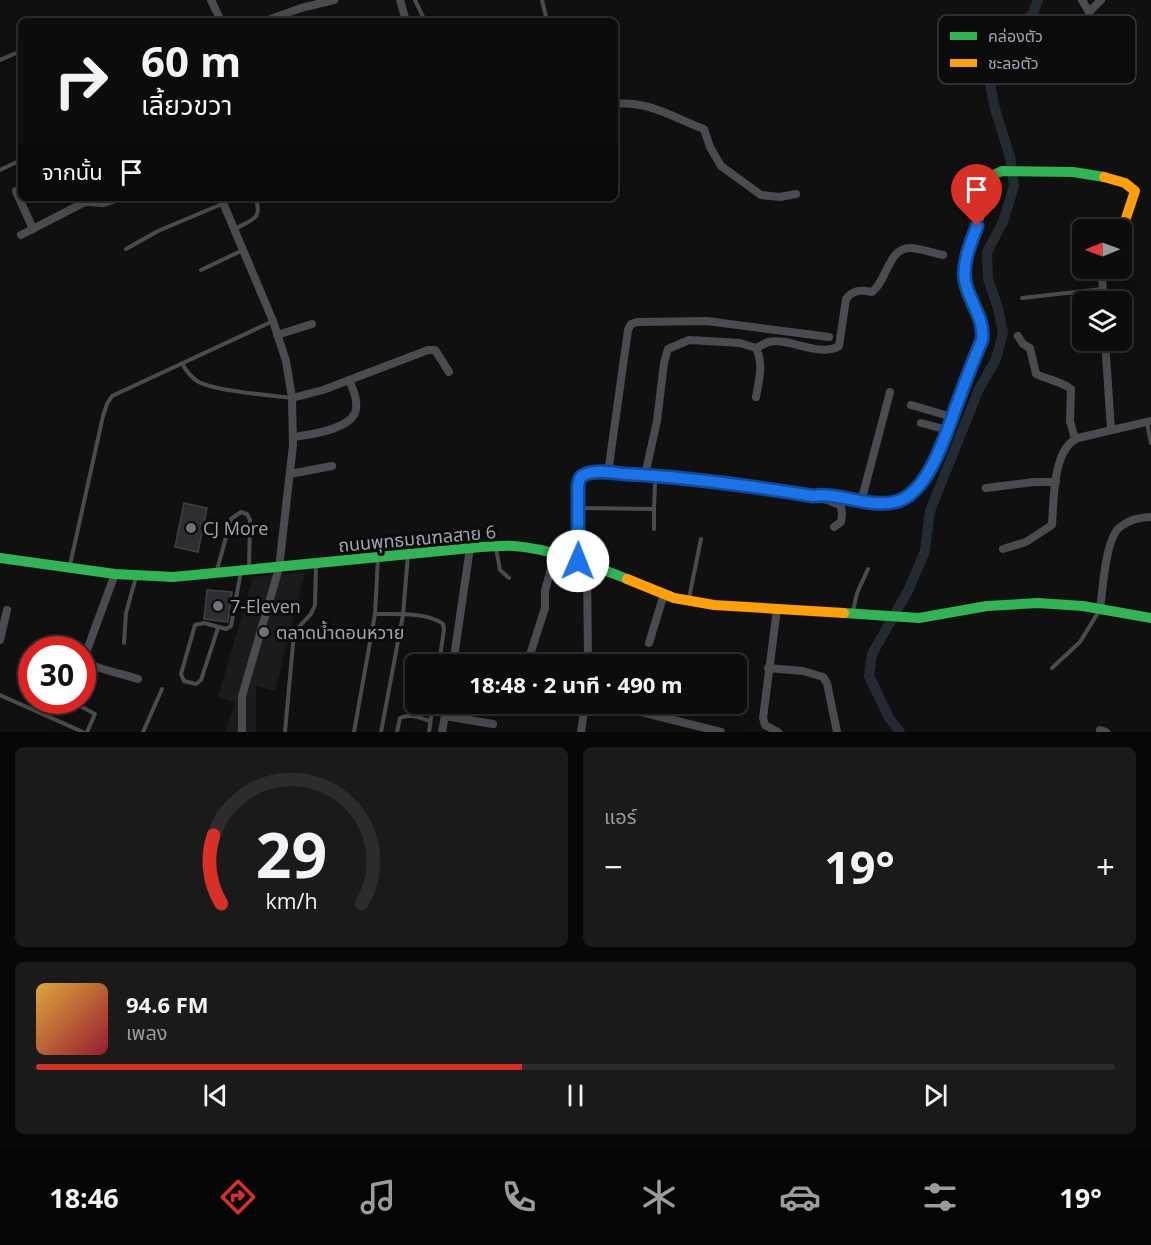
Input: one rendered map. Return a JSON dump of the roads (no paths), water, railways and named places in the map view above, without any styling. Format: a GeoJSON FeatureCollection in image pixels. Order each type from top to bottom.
{"type":"FeatureCollection","features":[{"type":"Feature","properties":{"kind":"main road"},"geometry":{"type":"LineString","coordinates":[[813,496],[825,494],[882,504],[898,501],[914,491],[931,469],[982,340],[983,329],[965,281],[965,262],[998,174],[1018,171],[1081,173],[1117,179],[1133,188],[1135,195],[1126,219]]}},
{"type":"Feature","properties":{"kind":"main road","name":"ถนนพุทธมณฑลสาย 6"},"geometry":{"type":"LineString","coordinates":[[0,558],[114,574],[174,577],[470,548],[513,546],[583,562],[663,594],[688,601],[903,618],[919,618],[987,606],[1038,603],[1080,606],[1151,618]]}},
{"type":"Feature","properties":{"kind":"street"},"geometry":{"type":"LineString","coordinates":[[211,0],[220,18]]}},
{"type":"Feature","properties":{"kind":"street"},"geometry":{"type":"LineString","coordinates":[[273,18],[334,0]]}},
{"type":"Feature","properties":{"kind":"street"},"geometry":{"type":"LineString","coordinates":[[400,0],[405,18]]}},
{"type":"Feature","properties":{"kind":"street"},"geometry":{"type":"LineString","coordinates":[[1082,0],[1089,12],[1101,0]]}},
{"type":"Feature","properties":{"kind":"street"},"geometry":{"type":"LineString","coordinates":[[618,104],[635,103],[651,107],[704,129],[710,147],[721,166],[761,195],[780,197],[796,194]]}},
{"type":"Feature","properties":{"kind":"street"},"geometry":{"type":"LineString","coordinates":[[16,190],[18,195]]}},
{"type":"Feature","properties":{"kind":"street"},"geometry":{"type":"LineString","coordinates":[[21,201],[33,229]]}},
{"type":"Feature","properties":{"kind":"street"},"geometry":{"type":"LineString","coordinates":[[90,201],[105,203],[110,201]]}},
{"type":"Feature","properties":{"kind":"street"},"geometry":{"type":"LineString","coordinates":[[222,201],[273,321],[286,361],[292,398],[293,437],[279,568],[242,696],[242,732]]}},
{"type":"Feature","properties":{"kind":"street"},"geometry":{"type":"LineString","coordinates":[[21,236],[77,202]]}},
{"type":"Feature","properties":{"kind":"street"},"geometry":{"type":"LineString","coordinates":[[645,475],[657,421],[662,371],[668,350],[689,340],[740,343],[756,348],[771,341],[834,349],[839,346],[846,299],[851,293],[859,290],[872,292],[878,288],[895,254],[901,249],[911,248],[942,255]]}},
{"type":"Feature","properties":{"kind":"street"},"geometry":{"type":"LineString","coordinates":[[1102,279],[1103,289]]}},
{"type":"Feature","properties":{"kind":"street"},"geometry":{"type":"LineString","coordinates":[[608,473],[628,330],[631,324],[707,321],[830,337]]}},
{"type":"Feature","properties":{"kind":"street"},"geometry":{"type":"LineString","coordinates":[[277,335],[312,324]]}},
{"type":"Feature","properties":{"kind":"street"},"geometry":{"type":"LineString","coordinates":[[1017,336],[1023,344],[1030,348],[1036,374],[1071,389],[1070,421],[1075,439]]}},
{"type":"Feature","properties":{"kind":"street"},"geometry":{"type":"LineString","coordinates":[[756,348],[761,370],[756,397]]}},
{"type":"Feature","properties":{"kind":"street"},"geometry":{"type":"LineString","coordinates":[[292,398],[323,390],[428,350],[435,350],[438,353],[449,372]]}},
{"type":"Feature","properties":{"kind":"street"},"geometry":{"type":"LineString","coordinates":[[1106,351],[1111,430]]}},
{"type":"Feature","properties":{"kind":"street"},"geometry":{"type":"LineString","coordinates":[[293,437],[324,433],[355,414],[355,393],[349,380]]}},
{"type":"Feature","properties":{"kind":"street"},"geometry":{"type":"LineString","coordinates":[[861,502],[890,392]]}},
{"type":"Feature","properties":{"kind":"street"},"geometry":{"type":"LineString","coordinates":[[911,405],[952,417]]}},
{"type":"Feature","properties":{"kind":"street"},"geometry":{"type":"LineString","coordinates":[[1003,549],[1033,539],[1052,525],[1056,482],[1061,458],[1069,443],[1075,439],[1149,421]]}},
{"type":"Feature","properties":{"kind":"street"},"geometry":{"type":"LineString","coordinates":[[921,423],[948,430]]}},
{"type":"Feature","properties":{"kind":"street"},"geometry":{"type":"LineString","coordinates":[[290,474],[332,466]]}},
{"type":"Feature","properties":{"kind":"street"},"geometry":{"type":"LineString","coordinates":[[588,654],[578,486],[580,478],[585,474],[645,475],[726,482],[813,496],[840,506],[841,522],[834,527]]}},
{"type":"Feature","properties":{"kind":"street"},"geometry":{"type":"LineString","coordinates":[[986,488],[1056,482]]}},
{"type":"Feature","properties":{"kind":"street"},"geometry":{"type":"LineString","coordinates":[[1100,609],[1108,553],[1118,528],[1132,520],[1151,517]]}},
{"type":"Feature","properties":{"kind":"street"},"geometry":{"type":"LineString","coordinates":[[454,654],[470,548]]}},
{"type":"Feature","properties":{"kind":"street"},"geometry":{"type":"LineString","coordinates":[[530,654],[545,608],[547,581],[558,555]]}},
{"type":"Feature","properties":{"kind":"street"},"geometry":{"type":"LineString","coordinates":[[114,574],[84,657],[85,662],[106,672],[138,679]]}},
{"type":"Feature","properties":{"kind":"street"},"geometry":{"type":"LineString","coordinates":[[649,643],[663,594]]}},
{"type":"Feature","properties":{"kind":"street"},"geometry":{"type":"LineString","coordinates":[[777,609],[763,718],[765,725],[778,732]]}},
{"type":"Feature","properties":{"kind":"street"},"geometry":{"type":"LineString","coordinates":[[0,640],[6,610]]}},
{"type":"Feature","properties":{"kind":"street"},"geometry":{"type":"LineString","coordinates":[[768,668],[796,670],[823,677],[827,683],[837,732]]}},
{"type":"Feature","properties":{"kind":"street"},"geometry":{"type":"LineString","coordinates":[[581,732],[584,714]]}},
{"type":"Feature","properties":{"kind":"street"},"geometry":{"type":"LineString","coordinates":[[648,714],[721,732]]}},
{"type":"Feature","properties":{"kind":"street"},"geometry":{"type":"LineString","coordinates":[[442,732],[445,716],[493,724]]}},
{"type":"Feature","properties":{"kind":"lane"},"geometry":{"type":"LineString","coordinates":[[415,0],[424,18]]}},
{"type":"Feature","properties":{"kind":"lane"},"geometry":{"type":"LineString","coordinates":[[542,0],[546,18]]}},
{"type":"Feature","properties":{"kind":"lane"},"geometry":{"type":"LineString","coordinates":[[0,60],[18,52]]}},
{"type":"Feature","properties":{"kind":"lane"},"geometry":{"type":"LineString","coordinates":[[0,170],[18,161]]}},
{"type":"Feature","properties":{"kind":"lane"},"geometry":{"type":"LineString","coordinates":[[959,195],[975,171],[998,174]]}},
{"type":"Feature","properties":{"kind":"lane"},"geometry":{"type":"LineString","coordinates":[[126,249],[222,201]]}},
{"type":"Feature","properties":{"kind":"lane"},"geometry":{"type":"LineString","coordinates":[[234,229],[255,218],[259,208],[256,201]]}},
{"type":"Feature","properties":{"kind":"lane"},"geometry":{"type":"LineString","coordinates":[[201,270],[243,250]]}},
{"type":"Feature","properties":{"kind":"lane"},"geometry":{"type":"LineString","coordinates":[[1022,298],[1103,289]]}},
{"type":"Feature","properties":{"kind":"lane"},"geometry":{"type":"LineString","coordinates":[[69,568],[107,404],[112,396],[273,321]]}},
{"type":"Feature","properties":{"kind":"lane"},"geometry":{"type":"LineString","coordinates":[[182,363],[188,374],[199,382],[217,387],[292,398]]}},
{"type":"Feature","properties":{"kind":"lane"},"geometry":{"type":"LineString","coordinates":[[1149,421],[1151,442]]}},
{"type":"Feature","properties":{"kind":"lane"},"geometry":{"type":"LineString","coordinates":[[654,529],[655,484]]}},
{"type":"Feature","properties":{"kind":"lane"},"geometry":{"type":"LineString","coordinates":[[579,508],[654,509]]}},
{"type":"Feature","properties":{"kind":"lane"},"geometry":{"type":"LineString","coordinates":[[216,574],[231,519],[241,512],[247,514],[250,520],[245,571],[234,621],[226,629],[204,623],[195,625],[181,674],[184,681],[196,684],[201,680],[218,628]]}},
{"type":"Feature","properties":{"kind":"lane"},"geometry":{"type":"LineString","coordinates":[[688,601],[701,538]]}},
{"type":"Feature","properties":{"kind":"lane"},"geometry":{"type":"LineString","coordinates":[[496,547],[500,570],[509,578]]}},
{"type":"Feature","properties":{"kind":"lane"},"geometry":{"type":"LineString","coordinates":[[381,732],[403,615],[408,555]]}},
{"type":"Feature","properties":{"kind":"lane"},"geometry":{"type":"LineString","coordinates":[[354,732],[375,614],[378,557]]}},
{"type":"Feature","properties":{"kind":"lane"},"geometry":{"type":"LineString","coordinates":[[285,732],[293,644],[296,630],[312,614],[315,605],[316,564]]}},
{"type":"Feature","properties":{"kind":"lane"},"geometry":{"type":"LineString","coordinates":[[852,615],[857,593],[868,568]]}},
{"type":"Feature","properties":{"kind":"lane"},"geometry":{"type":"LineString","coordinates":[[124,643],[126,613],[136,576]]}},
{"type":"Feature","properties":{"kind":"lane"},"geometry":{"type":"LineString","coordinates":[[1052,668],[1080,642],[1100,609]]}},
{"type":"Feature","properties":{"kind":"lane"},"geometry":{"type":"LineString","coordinates":[[375,614],[429,617],[438,620],[443,624],[440,654]]}},
{"type":"Feature","properties":{"kind":"lane"},"geometry":{"type":"LineString","coordinates":[[143,732],[162,689]]}},
{"type":"Feature","properties":{"kind":"lane"},"geometry":{"type":"LineString","coordinates":[[0,695],[85,732],[95,714]]}},
{"type":"Feature","properties":{"kind":"lane"},"geometry":{"type":"LineString","coordinates":[[429,732],[431,714]]}},
{"type":"Feature","properties":{"kind":"lane"},"geometry":{"type":"LineString","coordinates":[[397,732],[400,718],[403,716],[409,715],[430,721]]}},
{"type":"Feature","properties":{"kind":"waterway"},"geometry":{"type":"LineString","coordinates":[[1031,15],[1038,0]]}},
{"type":"Feature","properties":{"kind":"waterway"},"geometry":{"type":"LineString","coordinates":[[900,732],[889,718],[869,676],[872,654],[909,589],[925,551],[930,511],[979,389],[996,359],[1003,333],[998,308],[988,279],[987,252],[1003,222],[1014,186],[1010,157],[990,84]]}},
{"type":"Feature","properties":{"kind":"place","name":"CJ More"},"geometry":{"type":"Point","coordinates":[191,528]}},
{"type":"Feature","properties":{"kind":"place","name":"7-Eleven"},"geometry":{"type":"Point","coordinates":[218,606]}},
{"type":"Feature","properties":{"kind":"place","name":"ตลาดน้ำดอนหวาย"},"geometry":{"type":"Point","coordinates":[264,632]}}]}
